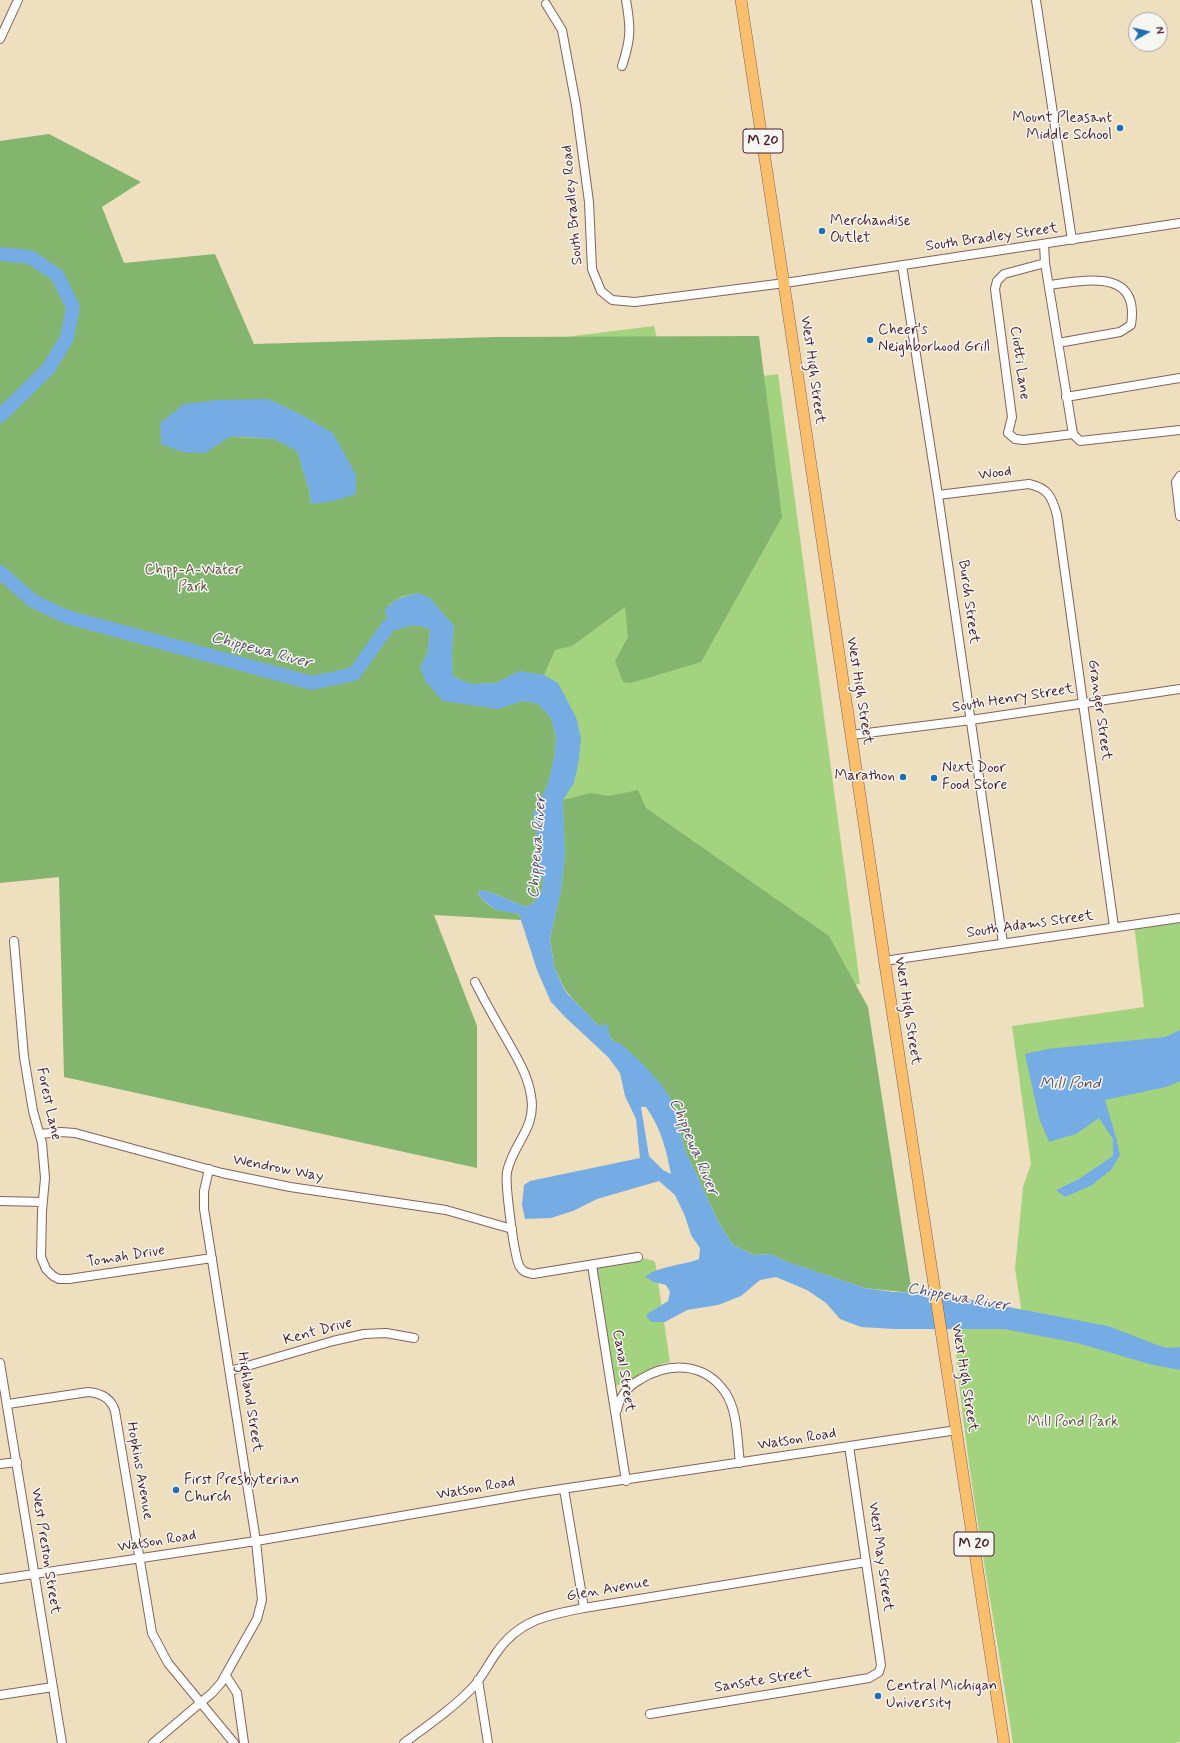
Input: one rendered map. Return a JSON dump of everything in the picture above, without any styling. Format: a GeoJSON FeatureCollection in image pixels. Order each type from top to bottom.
{"type":"FeatureCollection","features":[{"type":"Feature","properties":{"kind":"main road","name":"M 20"},"geometry":{"type":"LineString","coordinates":[[741,0],[785,283]]}},
{"type":"Feature","properties":{"kind":"main road","name":"West High Street"},"geometry":{"type":"LineString","coordinates":[[785,283],[817,512],[884,961],[958,1430],[1004,1743]]}},
{"type":"Feature","properties":{"kind":"street"},"geometry":{"type":"LineString","coordinates":[[0,39],[18,0]]}},
{"type":"Feature","properties":{"kind":"street"},"geometry":{"type":"LineString","coordinates":[[622,66],[629,44],[630,34],[626,0]]}},
{"type":"Feature","properties":{"kind":"street"},"geometry":{"type":"LineString","coordinates":[[1036,0],[1072,240]]}},
{"type":"Feature","properties":{"kind":"street","name":"South Bradley Road"},"geometry":{"type":"LineString","coordinates":[[546,4],[562,30],[576,104],[588,194],[592,269],[601,291],[612,300],[634,302],[785,283]]}},
{"type":"Feature","properties":{"kind":"street","name":"South Bradley Street"},"geometry":{"type":"LineString","coordinates":[[785,283],[1180,223]]}},
{"type":"Feature","properties":{"kind":"street"},"geometry":{"type":"LineString","coordinates":[[1044,244],[1045,263],[1073,434],[1080,441],[1180,430]]}},
{"type":"Feature","properties":{"kind":"street","name":"Ciotti Lane"},"geometry":{"type":"LineString","coordinates":[[1045,263],[1004,274],[997,281],[995,289],[1012,417],[1008,433],[1015,439],[1024,440],[1073,434]]}},
{"type":"Feature","properties":{"kind":"street","name":"Burch Street"},"geometry":{"type":"LineString","coordinates":[[902,265],[938,495],[1003,943]]}},
{"type":"Feature","properties":{"kind":"street"},"geometry":{"type":"LineString","coordinates":[[1049,285],[1086,280],[1108,281],[1126,292],[1132,302],[1133,311],[1130,325],[1120,332],[1058,342]]}},
{"type":"Feature","properties":{"kind":"street"},"geometry":{"type":"LineString","coordinates":[[1066,397],[1180,378]]}},
{"type":"Feature","properties":{"kind":"street"},"geometry":{"type":"LineString","coordinates":[[1178,479],[1180,516]]}},
{"type":"Feature","properties":{"kind":"street","name":"Wood"},"geometry":{"type":"LineString","coordinates":[[938,495],[1029,484],[1040,486],[1052,497]]}},
{"type":"Feature","properties":{"kind":"street","name":"Granger Street"},"geometry":{"type":"LineString","coordinates":[[1052,497],[1057,515],[1084,702],[1114,927]]}},
{"type":"Feature","properties":{"kind":"street","name":"South Henry Street"},"geometry":{"type":"LineString","coordinates":[[851,735],[971,720],[1084,702],[1180,689]]}},
{"type":"Feature","properties":{"kind":"street","name":"South Adams Street"},"geometry":{"type":"LineString","coordinates":[[884,961],[1180,918]]}},
{"type":"Feature","properties":{"kind":"street","name":"Forest Lane"},"geometry":{"type":"LineString","coordinates":[[14,940],[23,1051],[33,1111],[40,1134],[46,1184],[43,1202],[41,1257],[48,1271]]}},
{"type":"Feature","properties":{"kind":"street"},"geometry":{"type":"LineString","coordinates":[[475,982],[520,1063],[532,1096],[532,1113],[529,1126],[512,1157],[507,1174],[507,1193],[512,1229],[518,1263],[521,1269],[526,1273],[537,1273],[592,1265],[638,1256]]}},
{"type":"Feature","properties":{"kind":"street","name":"Wendrow Way"},"geometry":{"type":"LineString","coordinates":[[40,1134],[61,1132],[75,1133],[209,1170],[290,1187],[446,1210],[512,1229]]}},
{"type":"Feature","properties":{"kind":"street","name":"Highland Street"},"geometry":{"type":"LineString","coordinates":[[153,1743],[217,1688],[226,1676],[256,1619],[262,1600],[256,1541],[203,1204],[209,1170]]}},
{"type":"Feature","properties":{"kind":"street"},"geometry":{"type":"LineString","coordinates":[[0,1201],[43,1202]]}},
{"type":"Feature","properties":{"kind":"street","name":"Tomah Drive"},"geometry":{"type":"LineString","coordinates":[[48,1271],[56,1278],[66,1280],[212,1258]]}},
{"type":"Feature","properties":{"kind":"street","name":"Canal Street"},"geometry":{"type":"LineString","coordinates":[[592,1265],[626,1481]]}},
{"type":"Feature","properties":{"kind":"street","name":"Kent Drive"},"geometry":{"type":"LineString","coordinates":[[230,1371],[364,1334],[386,1333],[414,1338]]}},
{"type":"Feature","properties":{"kind":"street","name":"West Preston Street"},"geometry":{"type":"LineString","coordinates":[[0,1363],[8,1404],[62,1743]]}},
{"type":"Feature","properties":{"kind":"street"},"geometry":{"type":"LineString","coordinates":[[616,1416],[619,1402],[624,1392],[646,1376],[669,1368],[684,1367],[699,1372],[718,1383],[728,1398],[734,1415],[740,1463]]}},
{"type":"Feature","properties":{"kind":"street","name":"Hopkins Avenue"},"geometry":{"type":"LineString","coordinates":[[8,1404],[88,1392],[100,1394],[108,1399],[115,1411],[150,1625],[157,1643],[168,1663],[234,1743]]}},
{"type":"Feature","properties":{"kind":"street","name":"Watson Road"},"geometry":{"type":"LineString","coordinates":[[0,1579],[256,1541],[564,1489],[626,1481],[958,1430]]}},
{"type":"Feature","properties":{"kind":"street","name":"West May Street"},"geometry":{"type":"LineString","coordinates":[[849,1446],[881,1665],[879,1672]]}},
{"type":"Feature","properties":{"kind":"street"},"geometry":{"type":"LineString","coordinates":[[0,1464],[17,1462]]}},
{"type":"Feature","properties":{"kind":"street"},"geometry":{"type":"LineString","coordinates":[[564,1489],[584,1608]]}},
{"type":"Feature","properties":{"kind":"street","name":"Glen Avenue"},"geometry":{"type":"LineString","coordinates":[[404,1743],[461,1698],[478,1680],[501,1646],[520,1628],[547,1616],[584,1608],[866,1562]]}},
{"type":"Feature","properties":{"kind":"street","name":"Sansote Street"},"geometry":{"type":"LineString","coordinates":[[650,1714],[869,1678],[879,1672]]}},
{"type":"Feature","properties":{"kind":"street"},"geometry":{"type":"LineString","coordinates":[[226,1676],[238,1693],[244,1743]]}},
{"type":"Feature","properties":{"kind":"street"},"geometry":{"type":"LineString","coordinates":[[478,1680],[488,1743]]}},
{"type":"Feature","properties":{"kind":"street"},"geometry":{"type":"LineString","coordinates":[[0,1695],[53,1687]]}},
{"type":"Feature","properties":{"kind":"green space"},"geometry":{"type":"Polygon","coordinates":[[[49,134],[141,182],[102,207],[124,263],[215,254],[254,344],[496,337],[759,336],[782,517],[701,662],[631,683],[623,682],[615,661],[628,637],[625,607],[572,646],[555,650],[544,675],[519,671],[496,683],[471,684],[453,676],[452,649],[454,626],[418,593],[402,596],[388,605],[414,625],[430,629],[427,654],[420,667],[498,709],[523,701],[538,704],[551,718],[556,739],[554,759],[547,786],[533,814],[537,838],[537,870],[543,880],[541,893],[533,903],[526,907],[493,893],[480,890],[478,894],[492,907],[519,914],[521,920],[434,915],[477,1026],[477,1168],[64,1077],[59,877],[0,883],[0,141],[49,134]],[[268,399],[229,437],[274,439],[297,451],[309,490],[311,504],[333,433],[300,414],[268,399]]]}},
{"type":"Feature","properties":{"kind":"green space","name":"Chipp-A-Water Park"},"geometry":{"type":"Polygon","coordinates":[[[654,326],[670,389],[778,374],[860,984],[576,1024],[551,906],[0,418],[13,406],[654,326]]]}},
{"type":"Feature","properties":{"kind":"green space"},"geometry":{"type":"Polygon","coordinates":[[[638,790],[646,808],[829,936],[868,1007],[912,1293],[865,1288],[790,1263],[770,1254],[754,1255],[733,1245],[719,1223],[685,1150],[672,1100],[610,1037],[607,1029],[599,1026],[565,990],[554,966],[550,939],[561,891],[565,856],[563,800],[591,793],[609,796],[638,790]]]}},
{"type":"Feature","properties":{"kind":"green space","name":"Mill Pond Park"},"geometry":{"type":"Polygon","coordinates":[[[1180,918],[1180,1742],[1013,1743],[971,1476],[953,1315],[1024,1327],[1015,1269],[1023,1187],[1031,1164],[1012,1026],[1144,1007],[1134,924],[1180,918]]]}},
{"type":"Feature","properties":{"kind":"green space"},"geometry":{"type":"Polygon","coordinates":[[[638,1257],[655,1261],[670,1362],[664,1363],[612,1388],[592,1265],[638,1257]]]}},
{"type":"Feature","properties":{"kind":"water"},"geometry":{"type":"Polygon","coordinates":[[[268,399],[300,414],[333,433],[356,475],[356,494],[334,501],[311,504],[309,490],[297,451],[274,439],[229,437],[205,453],[182,452],[161,444],[160,423],[184,404],[217,400],[268,399]]]}},
{"type":"Feature","properties":{"kind":"water"},"geometry":{"type":"Polygon","coordinates":[[[418,593],[430,598],[454,626],[452,649],[453,676],[471,684],[496,683],[519,671],[544,675],[558,683],[576,717],[581,738],[579,760],[574,783],[563,800],[565,856],[561,891],[550,939],[554,966],[565,991],[599,1026],[607,1024],[610,1037],[615,1042],[620,1043],[639,1060],[660,1083],[672,1100],[685,1150],[719,1223],[733,1245],[754,1255],[770,1254],[788,1262],[865,1288],[893,1292],[935,1293],[1108,1326],[1160,1346],[1168,1348],[1180,1347],[1180,1370],[1153,1365],[1077,1343],[1004,1329],[894,1329],[861,1327],[840,1319],[826,1303],[807,1290],[776,1277],[760,1280],[741,1296],[718,1305],[687,1310],[665,1322],[651,1322],[646,1316],[668,1301],[670,1292],[666,1285],[654,1282],[645,1277],[657,1270],[699,1259],[700,1248],[691,1235],[685,1216],[675,1195],[659,1181],[597,1199],[573,1211],[551,1218],[525,1219],[522,1205],[524,1185],[530,1181],[640,1158],[636,1119],[625,1096],[620,1073],[608,1057],[551,1002],[537,970],[519,914],[496,910],[484,901],[478,894],[480,890],[493,893],[526,907],[533,903],[541,893],[543,880],[537,870],[537,838],[533,814],[547,786],[554,759],[556,738],[551,718],[538,704],[523,701],[498,709],[443,701],[425,681],[420,667],[427,654],[430,629],[414,625],[396,630],[384,611],[395,601],[418,593]],[[641,1107],[649,1156],[663,1170],[671,1174],[662,1139],[656,1123],[646,1107],[641,1107]]]}},
{"type":"Feature","properties":{"kind":"water","name":"Mill Pond"},"geometry":{"type":"Polygon","coordinates":[[[1180,1030],[1180,1081],[1166,1087],[1105,1100],[1120,1155],[1111,1170],[1092,1185],[1065,1197],[1056,1190],[1079,1179],[1113,1156],[1113,1139],[1099,1118],[1076,1134],[1049,1142],[1039,1118],[1025,1054],[1047,1049],[1165,1037],[1180,1030]]]}},
{"type":"Feature","properties":{"kind":"waterway","name":"Chippewa River"},"geometry":{"type":"LineString","coordinates":[[0,254],[30,257],[57,275],[73,307],[67,338],[48,369],[0,416]]}},
{"type":"Feature","properties":{"kind":"waterway","name":"Chippewa River"},"geometry":{"type":"LineString","coordinates":[[0,572],[33,601],[67,617],[312,683],[354,674],[389,625],[408,615]]}},
{"type":"Feature","properties":{"kind":"place","name":"Mount Pleasant Middle School"},"geometry":{"type":"Point","coordinates":[1120,128]}},
{"type":"Feature","properties":{"kind":"place","name":"Merchandise Outlet"},"geometry":{"type":"Point","coordinates":[822,231]}},
{"type":"Feature","properties":{"kind":"place","name":"Cheer's Neighborhood Grill"},"geometry":{"type":"Point","coordinates":[870,340]}},
{"type":"Feature","properties":{"kind":"place","name":"Marathon"},"geometry":{"type":"Point","coordinates":[903,777]}},
{"type":"Feature","properties":{"kind":"place","name":"Next Door Food Store"},"geometry":{"type":"Point","coordinates":[934,778]}},
{"type":"Feature","properties":{"kind":"place","name":"First Presbyterian Church"},"geometry":{"type":"Point","coordinates":[176,1490]}},
{"type":"Feature","properties":{"kind":"place","name":"Central Michigan University"},"geometry":{"type":"Point","coordinates":[878,1696]}}]}
